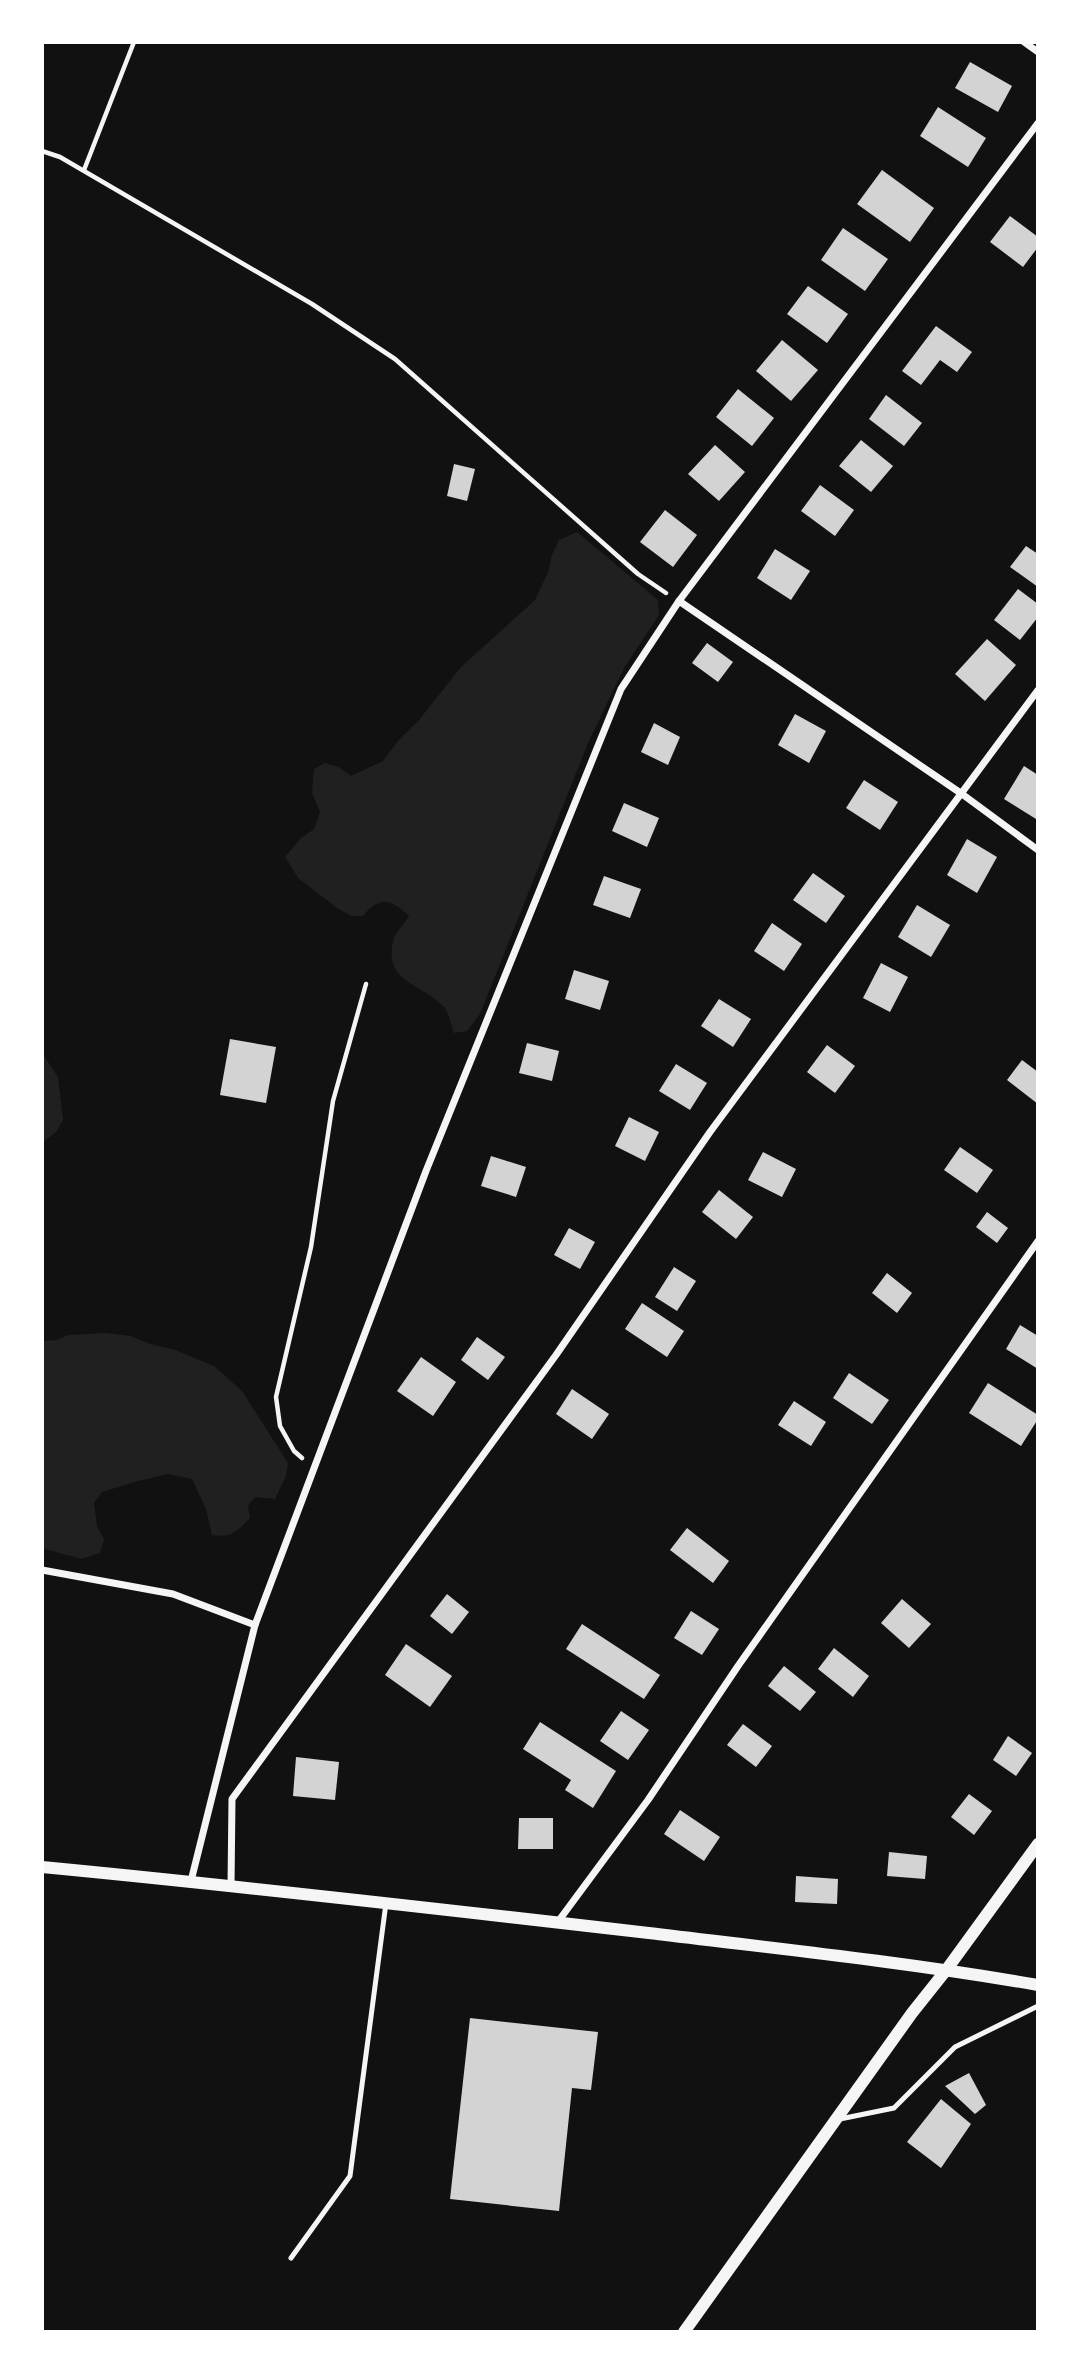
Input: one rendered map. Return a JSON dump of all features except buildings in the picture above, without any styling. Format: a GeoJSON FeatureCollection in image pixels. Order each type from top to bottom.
{"type":"FeatureCollection","features":[{"type":"Feature","properties":{"kind":"street"},"geometry":{"type":"LineString","coordinates":[[1024,42],[1038,52]]}},
{"type":"Feature","properties":{"kind":"street"},"geometry":{"type":"LineString","coordinates":[[191,1881],[255,1625],[426,1171],[621,689],[678,601],[1038,123]]}},
{"type":"Feature","properties":{"kind":"street"},"geometry":{"type":"LineString","coordinates":[[678,601],[962,794],[1038,850]]}},
{"type":"Feature","properties":{"kind":"street"},"geometry":{"type":"LineString","coordinates":[[231,1886],[232,1799],[556,1354],[710,1132],[1038,690]]}},
{"type":"Feature","properties":{"kind":"street"},"geometry":{"type":"LineString","coordinates":[[557,1923],[648,1800],[746,1655],[1038,1241]]}},
{"type":"Feature","properties":{"kind":"street"},"geometry":{"type":"LineString","coordinates":[[42,1570],[173,1594],[255,1625]]}},
{"type":"Feature","properties":{"kind":"street"},"geometry":{"type":"LineString","coordinates":[[684,2332],[912,2013],[1038,1844]]}},
{"type":"Feature","properties":{"kind":"street"},"geometry":{"type":"LineString","coordinates":[[42,1867],[191,1881],[947,1969],[1038,1985]]}},
{"type":"Feature","properties":{"kind":"lane"},"geometry":{"type":"LineString","coordinates":[[291,2258],[350,2176],[386,1903]]}},
{"type":"Feature","properties":{"kind":"lane"},"geometry":{"type":"LineString","coordinates":[[836,2120],[894,2108],[955,2047],[1038,2007]]}},
{"type":"Feature","properties":{"kind":"path"},"geometry":{"type":"LineString","coordinates":[[84,170],[134,42]]}},
{"type":"Feature","properties":{"kind":"path"},"geometry":{"type":"LineString","coordinates":[[42,151],[84,170],[312,304],[395,359],[638,574],[678,601]]}},
{"type":"Feature","properties":{"kind":"path"},"geometry":{"type":"LineString","coordinates":[[312,1469],[294,1451],[279,1426],[276,1397],[311,1247],[332,1101],[366,984]]}},
{"type":"Feature","properties":{"kind":"shaded area"},"geometry":{"type":"Polygon","coordinates":[[[577,532],[658,600],[659,615],[624,668],[588,743],[480,1014],[467,1031],[454,1033],[444,1007],[406,980],[393,964],[394,938],[409,916],[391,903],[380,902],[363,916],[351,916],[298,878],[285,857],[300,839],[314,829],[320,812],[312,793],[314,769],[325,763],[339,767],[351,776],[383,761],[461,667],[535,600],[559,540],[577,532]]]}},
{"type":"Feature","properties":{"kind":"shaded area"},"geometry":{"type":"Polygon","coordinates":[[[42,1053],[58,1077],[63,1120],[56,1132],[42,1143],[42,1053]]]}},
{"type":"Feature","properties":{"kind":"shaded area"},"geometry":{"type":"Polygon","coordinates":[[[105,1333],[131,1336],[214,1366],[242,1391],[288,1463],[286,1476],[275,1499],[255,1497],[248,1506],[250,1518],[241,1527],[229,1534],[212,1535],[206,1509],[192,1479],[168,1474],[102,1492],[94,1503],[97,1526],[104,1539],[100,1553],[81,1559],[42,1548],[42,1341],[57,1340],[68,1335],[105,1333]]]}}]}
